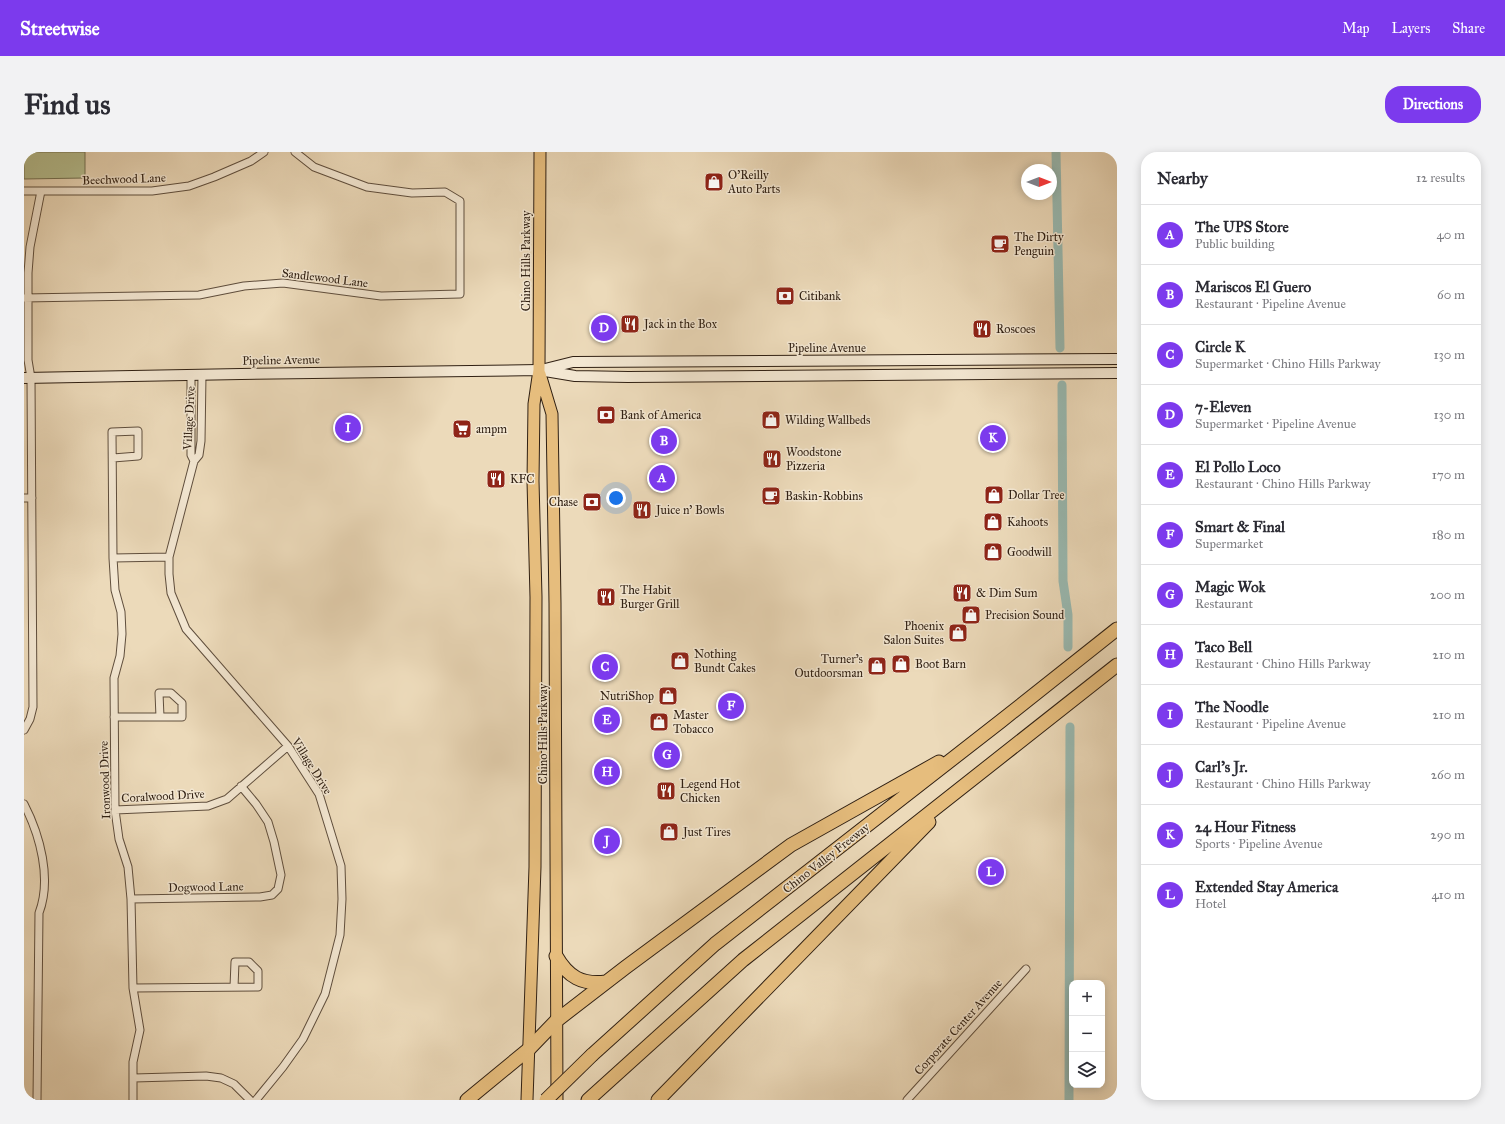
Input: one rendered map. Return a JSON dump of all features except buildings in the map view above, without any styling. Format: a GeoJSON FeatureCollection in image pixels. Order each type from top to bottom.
{"type":"FeatureCollection","features":[{"type":"Feature","properties":{"kind":"highway","name":"Chino Valley Freeway"},"geometry":{"type":"LineString","coordinates":[[546,1100],[592,1055],[716,944],[1117,629]]}},
{"type":"Feature","properties":{"kind":"highway"},"geometry":{"type":"LineString","coordinates":[[592,1096],[743,960],[1117,665]]}},
{"type":"Feature","properties":{"kind":"highway"},"geometry":{"type":"LineString","coordinates":[[466,1100],[529,1049],[556,1021],[606,982],[792,845],[977,740]]}},
{"type":"Feature","properties":{"kind":"highway"},"geometry":{"type":"LineString","coordinates":[[658,1100],[964,786]]}},
{"type":"Feature","properties":{"kind":"highway"},"geometry":{"type":"LineString","coordinates":[[556,956],[563,968],[582,981],[594,984],[606,982]]}},
{"type":"Feature","properties":{"kind":"main road","name":"Chino Hills Parkway"},"geometry":{"type":"LineString","coordinates":[[527,1100],[535,867],[536,597],[533,481],[534,404],[539,370],[540,152]]}},
{"type":"Feature","properties":{"kind":"main road","name":"Pipeline Avenue"},"geometry":{"type":"LineString","coordinates":[[539,370],[573,362],[1117,359]]}},
{"type":"Feature","properties":{"kind":"main road","name":"Chino Hills Parkway"},"geometry":{"type":"LineString","coordinates":[[539,370],[552,414],[555,603],[557,1100]]}},
{"type":"Feature","properties":{"kind":"main road","name":"Pipeline Avenue"},"geometry":{"type":"LineString","coordinates":[[28,378],[539,370],[575,376],[609,377],[1117,373]]}},
{"type":"Feature","properties":{"kind":"street","name":"Beechwood Lane"},"geometry":{"type":"LineString","coordinates":[[24,193],[41,191],[152,191],[189,186],[245,164],[264,152]]}},
{"type":"Feature","properties":{"kind":"street","name":"Sandlewood Lane"},"geometry":{"type":"LineString","coordinates":[[26,298],[199,295],[244,286],[283,283],[381,296],[460,294],[460,201],[445,192],[412,193],[367,187],[314,167],[296,152]]}},
{"type":"Feature","properties":{"kind":"street"},"geometry":{"type":"LineString","coordinates":[[24,730],[30,719],[33,707],[32,498],[26,298],[30,248],[41,191]]}},
{"type":"Feature","properties":{"kind":"street","name":"Village Drive"},"geometry":{"type":"LineString","coordinates":[[191,375],[191,456],[194,461]]}},
{"type":"Feature","properties":{"kind":"street","name":"Village Drive"},"geometry":{"type":"LineString","coordinates":[[202,375],[200,448],[199,455],[194,461],[169,557],[168,574],[171,593],[186,629],[288,746],[319,794],[341,866],[342,899],[340,935],[325,994],[303,1039],[284,1067],[256,1100]]}},
{"type":"Feature","properties":{"kind":"street"},"geometry":{"type":"LineString","coordinates":[[191,411],[202,410]]}},
{"type":"Feature","properties":{"kind":"street","name":"Ironwood Drive"},"geometry":{"type":"LineString","coordinates":[[113,458],[138,456],[138,431],[112,432],[113,558],[115,590],[121,612],[122,634],[120,656],[114,678],[115,810],[119,839],[128,867],[131,899],[133,988],[140,1030],[133,1062],[133,1100]]}},
{"type":"Feature","properties":{"kind":"street"},"geometry":{"type":"LineString","coordinates":[[24,498],[32,498]]}},
{"type":"Feature","properties":{"kind":"street"},"geometry":{"type":"LineString","coordinates":[[113,558],[169,557]]}},
{"type":"Feature","properties":{"kind":"street"},"geometry":{"type":"LineString","coordinates":[[114,717],[160,717]]}},
{"type":"Feature","properties":{"kind":"street","name":"Coralwood Drive"},"geometry":{"type":"LineString","coordinates":[[115,810],[208,806],[227,799],[288,746]]}},
{"type":"Feature","properties":{"kind":"street","name":"Dogwood Lane"},"geometry":{"type":"LineString","coordinates":[[131,899],[260,897],[272,895],[278,889],[281,875],[268,822],[256,804],[241,786]]}},
{"type":"Feature","properties":{"kind":"street"},"geometry":{"type":"LineString","coordinates":[[24,804],[35,828],[40,845],[44,877],[43,902],[39,913],[37,1100]]}},
{"type":"Feature","properties":{"kind":"street"},"geometry":{"type":"LineString","coordinates":[[133,988],[258,987],[258,971],[249,962],[235,962],[234,987]]}},
{"type":"Feature","properties":{"kind":"street","name":"Corporate Center Avenue"},"geometry":{"type":"LineString","coordinates":[[908,1100],[1026,969]]}},
{"type":"Feature","properties":{"kind":"street"},"geometry":{"type":"LineString","coordinates":[[134,1078],[206,1076],[221,1078],[234,1084],[250,1100]]}},
{"type":"Feature","properties":{"kind":"green space"},"geometry":{"type":"Polygon","coordinates":[[[24,152],[85,152],[85,178],[24,179],[24,152]]]}},
{"type":"Feature","properties":{"kind":"waterway"},"geometry":{"type":"LineString","coordinates":[[1056,152],[1060,348]]}},
{"type":"Feature","properties":{"kind":"waterway"},"geometry":{"type":"LineString","coordinates":[[1062,385],[1063,581],[1068,615],[1068,647]]}},
{"type":"Feature","properties":{"kind":"waterway"},"geometry":{"type":"LineString","coordinates":[[1069,1100],[1070,727]]}},
{"type":"Feature","properties":{"kind":"place","name":"O'Reilly Auto Parts"},"geometry":{"type":"Point","coordinates":[714,182]}},
{"type":"Feature","properties":{"kind":"place","name":"The Dirty Penguin"},"geometry":{"type":"Point","coordinates":[1000,244]}},
{"type":"Feature","properties":{"kind":"place","name":"Citibank"},"geometry":{"type":"Point","coordinates":[785,296]}},
{"type":"Feature","properties":{"kind":"place","name":"Jack in the Box"},"geometry":{"type":"Point","coordinates":[630,324]}},
{"type":"Feature","properties":{"kind":"place","name":"7-Eleven"},"geometry":{"type":"Point","coordinates":[604,328]}},
{"type":"Feature","properties":{"kind":"place","name":"Roscoes"},"geometry":{"type":"Point","coordinates":[982,329]}},
{"type":"Feature","properties":{"kind":"place","name":"Bank of America"},"geometry":{"type":"Point","coordinates":[606,415]}},
{"type":"Feature","properties":{"kind":"place","name":"Wilding Wallbeds"},"geometry":{"type":"Point","coordinates":[771,420]}},
{"type":"Feature","properties":{"kind":"place","name":"The Noodle"},"geometry":{"type":"Point","coordinates":[348,428]}},
{"type":"Feature","properties":{"kind":"place","name":"ampm"},"geometry":{"type":"Point","coordinates":[462,429]}},
{"type":"Feature","properties":{"kind":"place","name":"24 Hour Fitness"},"geometry":{"type":"Point","coordinates":[993,438]}},
{"type":"Feature","properties":{"kind":"place","name":"Mariscos El Guero"},"geometry":{"type":"Point","coordinates":[664,441]}},
{"type":"Feature","properties":{"kind":"place","name":"Woodstone Pizzeria"},"geometry":{"type":"Point","coordinates":[772,459]}},
{"type":"Feature","properties":{"kind":"place","name":"The UPS Store"},"geometry":{"type":"Point","coordinates":[662,478]}},
{"type":"Feature","properties":{"kind":"place","name":"KFC"},"geometry":{"type":"Point","coordinates":[496,479]}},
{"type":"Feature","properties":{"kind":"place","name":"Dollar Tree"},"geometry":{"type":"Point","coordinates":[994,495]}},
{"type":"Feature","properties":{"kind":"place","name":"Baskin-Robbins"},"geometry":{"type":"Point","coordinates":[771,496]}},
{"type":"Feature","properties":{"kind":"place","name":"Chase"},"geometry":{"type":"Point","coordinates":[592,502]}},
{"type":"Feature","properties":{"kind":"place","name":"Juice n' Bowls"},"geometry":{"type":"Point","coordinates":[642,510]}},
{"type":"Feature","properties":{"kind":"place","name":"Kahoots"},"geometry":{"type":"Point","coordinates":[993,522]}},
{"type":"Feature","properties":{"kind":"place","name":"Goodwill"},"geometry":{"type":"Point","coordinates":[993,552]}},
{"type":"Feature","properties":{"kind":"place","name":"& Dim Sum"},"geometry":{"type":"Point","coordinates":[962,593]}},
{"type":"Feature","properties":{"kind":"place","name":"The Habit Burger Grill"},"geometry":{"type":"Point","coordinates":[606,597]}},
{"type":"Feature","properties":{"kind":"place","name":"Precision Sound"},"geometry":{"type":"Point","coordinates":[971,615]}},
{"type":"Feature","properties":{"kind":"place","name":"Phoenix Salon Suites"},"geometry":{"type":"Point","coordinates":[958,633]}},
{"type":"Feature","properties":{"kind":"place","name":"Nothing Bundt Cakes"},"geometry":{"type":"Point","coordinates":[680,661]}},
{"type":"Feature","properties":{"kind":"place","name":"Boot Barn"},"geometry":{"type":"Point","coordinates":[901,664]}},
{"type":"Feature","properties":{"kind":"place","name":"Turner's Outdoorsman"},"geometry":{"type":"Point","coordinates":[877,666]}},
{"type":"Feature","properties":{"kind":"place","name":"Circle K"},"geometry":{"type":"Point","coordinates":[605,667]}},
{"type":"Feature","properties":{"kind":"place","name":"NutriShop"},"geometry":{"type":"Point","coordinates":[668,696]}},
{"type":"Feature","properties":{"kind":"place","name":"Smart & Final"},"geometry":{"type":"Point","coordinates":[731,706]}},
{"type":"Feature","properties":{"kind":"place","name":"El Pollo Loco"},"geometry":{"type":"Point","coordinates":[607,720]}},
{"type":"Feature","properties":{"kind":"place","name":"Master Tobacco"},"geometry":{"type":"Point","coordinates":[659,722]}},
{"type":"Feature","properties":{"kind":"place","name":"Magic Wok"},"geometry":{"type":"Point","coordinates":[667,755]}},
{"type":"Feature","properties":{"kind":"place","name":"Taco Bell"},"geometry":{"type":"Point","coordinates":[607,772]}},
{"type":"Feature","properties":{"kind":"place","name":"Legend Hot Chicken"},"geometry":{"type":"Point","coordinates":[666,791]}},
{"type":"Feature","properties":{"kind":"place","name":"Just Tires"},"geometry":{"type":"Point","coordinates":[669,832]}},
{"type":"Feature","properties":{"kind":"place","name":"Carl's Jr."},"geometry":{"type":"Point","coordinates":[607,841]}},
{"type":"Feature","properties":{"kind":"place","name":"Extended Stay America"},"geometry":{"type":"Point","coordinates":[991,872]}}]}
